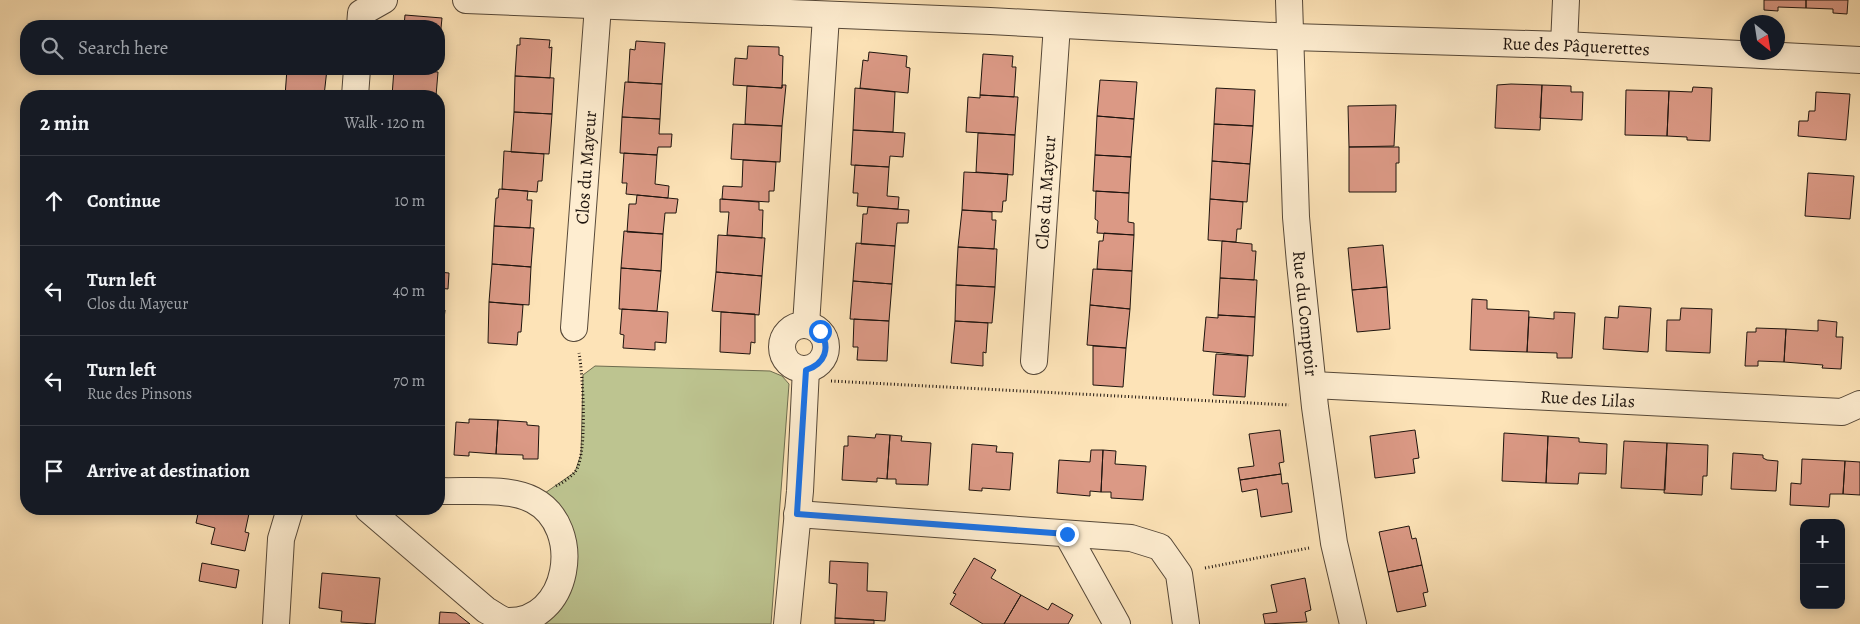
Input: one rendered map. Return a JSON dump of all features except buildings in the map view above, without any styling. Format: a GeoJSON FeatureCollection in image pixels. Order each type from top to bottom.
{"type":"FeatureCollection","features":[{"type":"Feature","properties":{"kind":"street"},"geometry":{"type":"LineString","coordinates":[[360,20],[361,13],[384,0]]}},
{"type":"Feature","properties":{"kind":"street"},"geometry":{"type":"LineString","coordinates":[[466,0],[598,6],[762,6],[826,16],[991,11],[1057,25],[1292,37]]}},
{"type":"Feature","properties":{"kind":"street","name":"Rue du Comptoir"},"geometry":{"type":"LineString","coordinates":[[1289,0],[1292,37],[1296,217],[1314,396],[1334,543],[1353,624]]}},
{"type":"Feature","properties":{"kind":"street"},"geometry":{"type":"LineString","coordinates":[[1564,45],[1566,0]]}},
{"type":"Feature","properties":{"kind":"street","name":"Clos du Mayeur"},"geometry":{"type":"LineString","coordinates":[[574,328],[598,6]]}},
{"type":"Feature","properties":{"kind":"street"},"geometry":{"type":"LineString","coordinates":[[787,624],[797,514],[806,375],[824,357],[826,344],[820,331],[806,325],[826,16]]}},
{"type":"Feature","properties":{"kind":"street","name":"Clos du Mayeur"},"geometry":{"type":"LineString","coordinates":[[1034,361],[1057,25]]}},
{"type":"Feature","properties":{"kind":"street","name":"Rue des Pâquerettes"},"geometry":{"type":"LineString","coordinates":[[1292,37],[1564,45],[1860,60]]}},
{"type":"Feature","properties":{"kind":"street"},"geometry":{"type":"LineString","coordinates":[[355,90],[357,75]]}},
{"type":"Feature","properties":{"kind":"street","name":"Rue des Lilas"},"geometry":{"type":"LineString","coordinates":[[1314,396],[1842,412],[1860,404]]}},
{"type":"Feature","properties":{"kind":"street"},"geometry":{"type":"LineString","coordinates":[[375,515],[486,610],[506,621],[533,619],[552,602],[564,578],[565,543],[553,518],[535,500],[516,493],[445,491]]}},
{"type":"Feature","properties":{"kind":"street"},"geometry":{"type":"LineString","coordinates":[[797,514],[1131,538],[1160,547],[1178,574],[1186,624]]}},
{"type":"Feature","properties":{"kind":"street"},"geometry":{"type":"LineString","coordinates":[[276,624],[282,539],[288,515]]}},
{"type":"Feature","properties":{"kind":"street"},"geometry":{"type":"LineString","coordinates":[[1067,534],[1117,624]]}},
{"type":"Feature","properties":{"kind":"path"},"geometry":{"type":"LineString","coordinates":[[535,500],[575,472],[581,454],[583,375],[574,328]]}},
{"type":"Feature","properties":{"kind":"path"},"geometry":{"type":"LineString","coordinates":[[806,375],[1314,396]]}},
{"type":"Feature","properties":{"kind":"path"},"geometry":{"type":"LineString","coordinates":[[1178,574],[1334,543]]}},
{"type":"Feature","properties":{"kind":"green space"},"geometry":{"type":"Polygon","coordinates":[[[595,366],[770,371],[782,376],[789,384],[771,624],[542,624],[564,578],[535,500],[575,472],[581,454],[583,375],[595,366]]]}},
{"type":"Feature","properties":{"kind":"route"},"geometry":{"type":"LineString","coordinates":[[820,331],[826,344],[824,357],[814,367],[806,370],[800,491],[797,514],[1067,534]]}}]}
